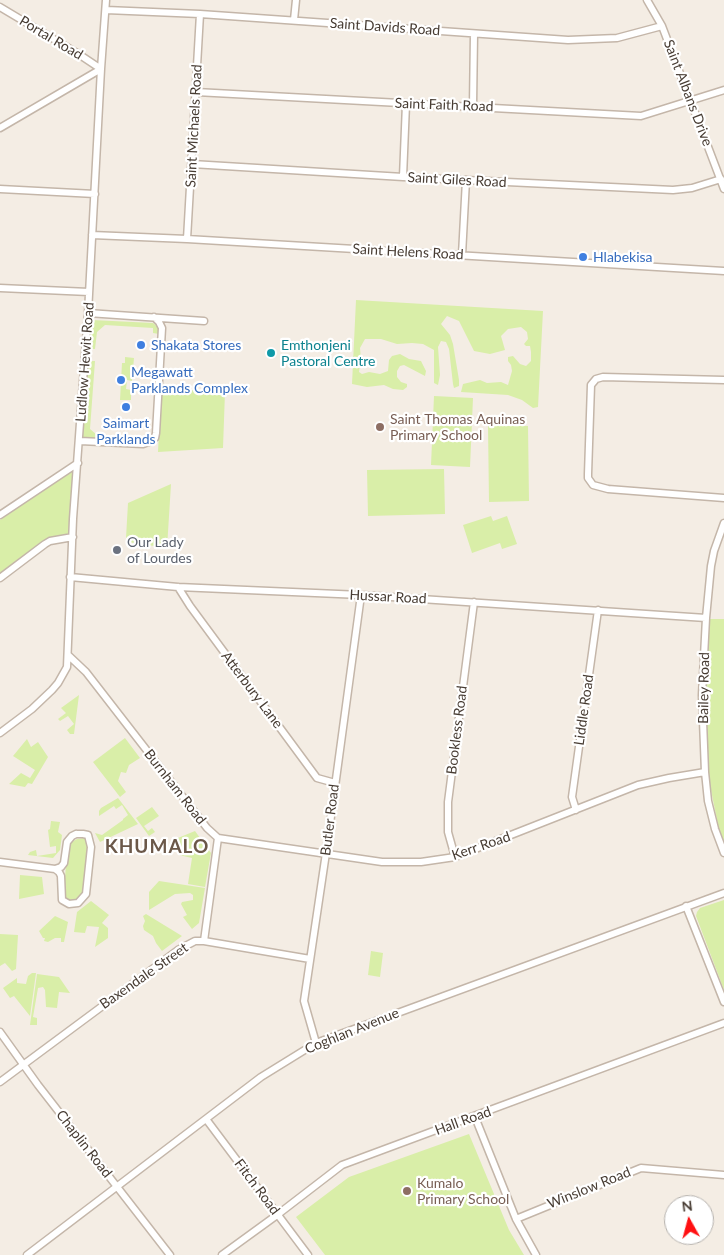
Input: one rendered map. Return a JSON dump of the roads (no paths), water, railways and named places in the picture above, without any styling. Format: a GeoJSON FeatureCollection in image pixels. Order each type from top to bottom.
{"type":"FeatureCollection","features":[{"type":"Feature","properties":{"kind":"street"},"geometry":{"type":"LineString","coordinates":[[0,8],[2,0]]}},
{"type":"Feature","properties":{"kind":"street","name":"Ludlow Hewit Road"},"geometry":{"type":"LineString","coordinates":[[0,732],[32,709],[58,684],[66,666],[68,655],[72,537],[80,441],[100,69],[106,0]]}},
{"type":"Feature","properties":{"kind":"street"},"geometry":{"type":"LineString","coordinates":[[294,20],[296,0]]}},
{"type":"Feature","properties":{"kind":"street","name":"Saint Albans Drive"},"geometry":{"type":"LineString","coordinates":[[647,0],[662,26],[724,189]]}},
{"type":"Feature","properties":{"kind":"street","name":"Portal Road"},"geometry":{"type":"LineString","coordinates":[[0,8],[77,53],[100,69]]}},
{"type":"Feature","properties":{"kind":"street","name":"Saint Davids Road"},"geometry":{"type":"LineString","coordinates":[[106,10],[294,20],[545,39],[603,39],[627,36],[662,26]]}},
{"type":"Feature","properties":{"kind":"street","name":"Saint Michaels Road"},"geometry":{"type":"LineString","coordinates":[[187,239],[200,14]]}},
{"type":"Feature","properties":{"kind":"street"},"geometry":{"type":"LineString","coordinates":[[473,106],[474,34]]}},
{"type":"Feature","properties":{"kind":"street"},"geometry":{"type":"LineString","coordinates":[[0,128],[100,69]]}},
{"type":"Feature","properties":{"kind":"street","name":"Saint Faith Road"},"geometry":{"type":"LineString","coordinates":[[196,92],[641,116],[724,90]]}},
{"type":"Feature","properties":{"kind":"street"},"geometry":{"type":"LineString","coordinates":[[403,177],[406,104]]}},
{"type":"Feature","properties":{"kind":"street","name":"Saint Giles Road"},"geometry":{"type":"LineString","coordinates":[[192,164],[403,177],[674,190],[692,188],[720,179]]}},
{"type":"Feature","properties":{"kind":"street"},"geometry":{"type":"LineString","coordinates":[[462,255],[466,180]]}},
{"type":"Feature","properties":{"kind":"street"},"geometry":{"type":"LineString","coordinates":[[0,189],[94,194]]}},
{"type":"Feature","properties":{"kind":"street","name":"Saint Helens Road"},"geometry":{"type":"LineString","coordinates":[[92,235],[724,271]]}},
{"type":"Feature","properties":{"kind":"street"},"geometry":{"type":"LineString","coordinates":[[0,288],[89,292]]}},
{"type":"Feature","properties":{"kind":"street"},"geometry":{"type":"LineString","coordinates":[[88,313],[204,321]]}},
{"type":"Feature","properties":{"kind":"street"},"geometry":{"type":"LineString","coordinates":[[80,441],[143,444],[155,438],[162,328],[154,318]]}},
{"type":"Feature","properties":{"kind":"street"},"geometry":{"type":"LineString","coordinates":[[724,380],[608,377],[596,379],[591,385],[588,478],[593,485],[608,490],[724,498]]}},
{"type":"Feature","properties":{"kind":"street"},"geometry":{"type":"LineString","coordinates":[[0,515],[78,463]]}},
{"type":"Feature","properties":{"kind":"street","name":"Bailey Road"},"geometry":{"type":"LineString","coordinates":[[724,522],[714,550],[706,618],[702,696],[705,772],[712,816],[724,852]]}},
{"type":"Feature","properties":{"kind":"street"},"geometry":{"type":"LineString","coordinates":[[0,578],[50,541],[72,537]]}},
{"type":"Feature","properties":{"kind":"street","name":"Hussar Road"},"geometry":{"type":"LineString","coordinates":[[70,577],[178,587],[361,595],[706,618]]}},
{"type":"Feature","properties":{"kind":"street","name":"Atterbury Lane"},"geometry":{"type":"LineString","coordinates":[[178,587],[317,778],[335,783]]}},
{"type":"Feature","properties":{"kind":"street","name":"Butler Road"},"geometry":{"type":"LineString","coordinates":[[316,1043],[304,1001],[361,595]]}},
{"type":"Feature","properties":{"kind":"street","name":"Bookless Road"},"geometry":{"type":"LineString","coordinates":[[455,857],[448,832],[448,802],[474,602]]}},
{"type":"Feature","properties":{"kind":"street","name":"Liddle Road"},"geometry":{"type":"LineString","coordinates":[[576,810],[572,797],[598,610]]}},
{"type":"Feature","properties":{"kind":"street","name":"Burnham Road"},"geometry":{"type":"LineString","coordinates":[[68,655],[86,672],[206,828],[218,838]]}},
{"type":"Feature","properties":{"kind":"street","name":"Kerr Road"},"geometry":{"type":"LineString","coordinates":[[218,838],[382,862],[421,862],[455,857],[652,781],[705,772]]}},
{"type":"Feature","properties":{"kind":"street"},"geometry":{"type":"LineString","coordinates":[[0,862],[55,869],[64,863],[67,842],[72,836],[83,834],[88,836],[92,847],[87,888],[82,900],[78,903],[69,904],[63,902],[61,876],[55,869]]}},
{"type":"Feature","properties":{"kind":"street"},"geometry":{"type":"LineString","coordinates":[[204,940],[218,838]]}},
{"type":"Feature","properties":{"kind":"street","name":"Coghlan Avenue"},"geometry":{"type":"LineString","coordinates":[[27,1255],[262,1077],[316,1043],[724,893]]}},
{"type":"Feature","properties":{"kind":"street"},"geometry":{"type":"LineString","coordinates":[[686,906],[724,1002]]}},
{"type":"Feature","properties":{"kind":"street","name":"Baxendale Street"},"geometry":{"type":"LineString","coordinates":[[0,1082],[178,950],[195,941],[204,940],[310,959]]}},
{"type":"Feature","properties":{"kind":"street","name":"Hall Road"},"geometry":{"type":"LineString","coordinates":[[222,1255],[342,1165],[724,1023]]}},
{"type":"Feature","properties":{"kind":"street","name":"Chaplin Road"},"geometry":{"type":"LineString","coordinates":[[0,1032],[170,1255]]}},
{"type":"Feature","properties":{"kind":"street"},"geometry":{"type":"LineString","coordinates":[[475,1117],[516,1219],[536,1255]]}},
{"type":"Feature","properties":{"kind":"street","name":"Fitch Road"},"geometry":{"type":"LineString","coordinates":[[206,1119],[308,1255]]}},
{"type":"Feature","properties":{"kind":"street","name":"Winslow Road"},"geometry":{"type":"LineString","coordinates":[[516,1219],[642,1167],[724,1175]]}},
{"type":"Feature","properties":{"kind":"place","name":"Hlabekisa"},"geometry":{"type":"Point","coordinates":[583,257]}},
{"type":"Feature","properties":{"kind":"place","name":"Shakata Stores"},"geometry":{"type":"Point","coordinates":[141,345]}},
{"type":"Feature","properties":{"kind":"place","name":"Emthonjeni Pastoral Centre"},"geometry":{"type":"Point","coordinates":[271,353]}},
{"type":"Feature","properties":{"kind":"place","name":"Megawatt Parklands Complex"},"geometry":{"type":"Point","coordinates":[121,380]}},
{"type":"Feature","properties":{"kind":"place","name":"Saimart Parklands"},"geometry":{"type":"Point","coordinates":[126,407]}},
{"type":"Feature","properties":{"kind":"place","name":"Saint Thomas Aquinas Primary School"},"geometry":{"type":"Point","coordinates":[380,427]}},
{"type":"Feature","properties":{"kind":"place","name":"Our Lady of Lourdes"},"geometry":{"type":"Point","coordinates":[117,550]}},
{"type":"Feature","properties":{"kind":"place","name":"Kumalo Primary School"},"geometry":{"type":"Point","coordinates":[407,1191]}},
{"type":"Feature","properties":{"kind":"district","name":"KHUMALO"},"geometry":{"type":"Point","coordinates":[157,847]}}]}
